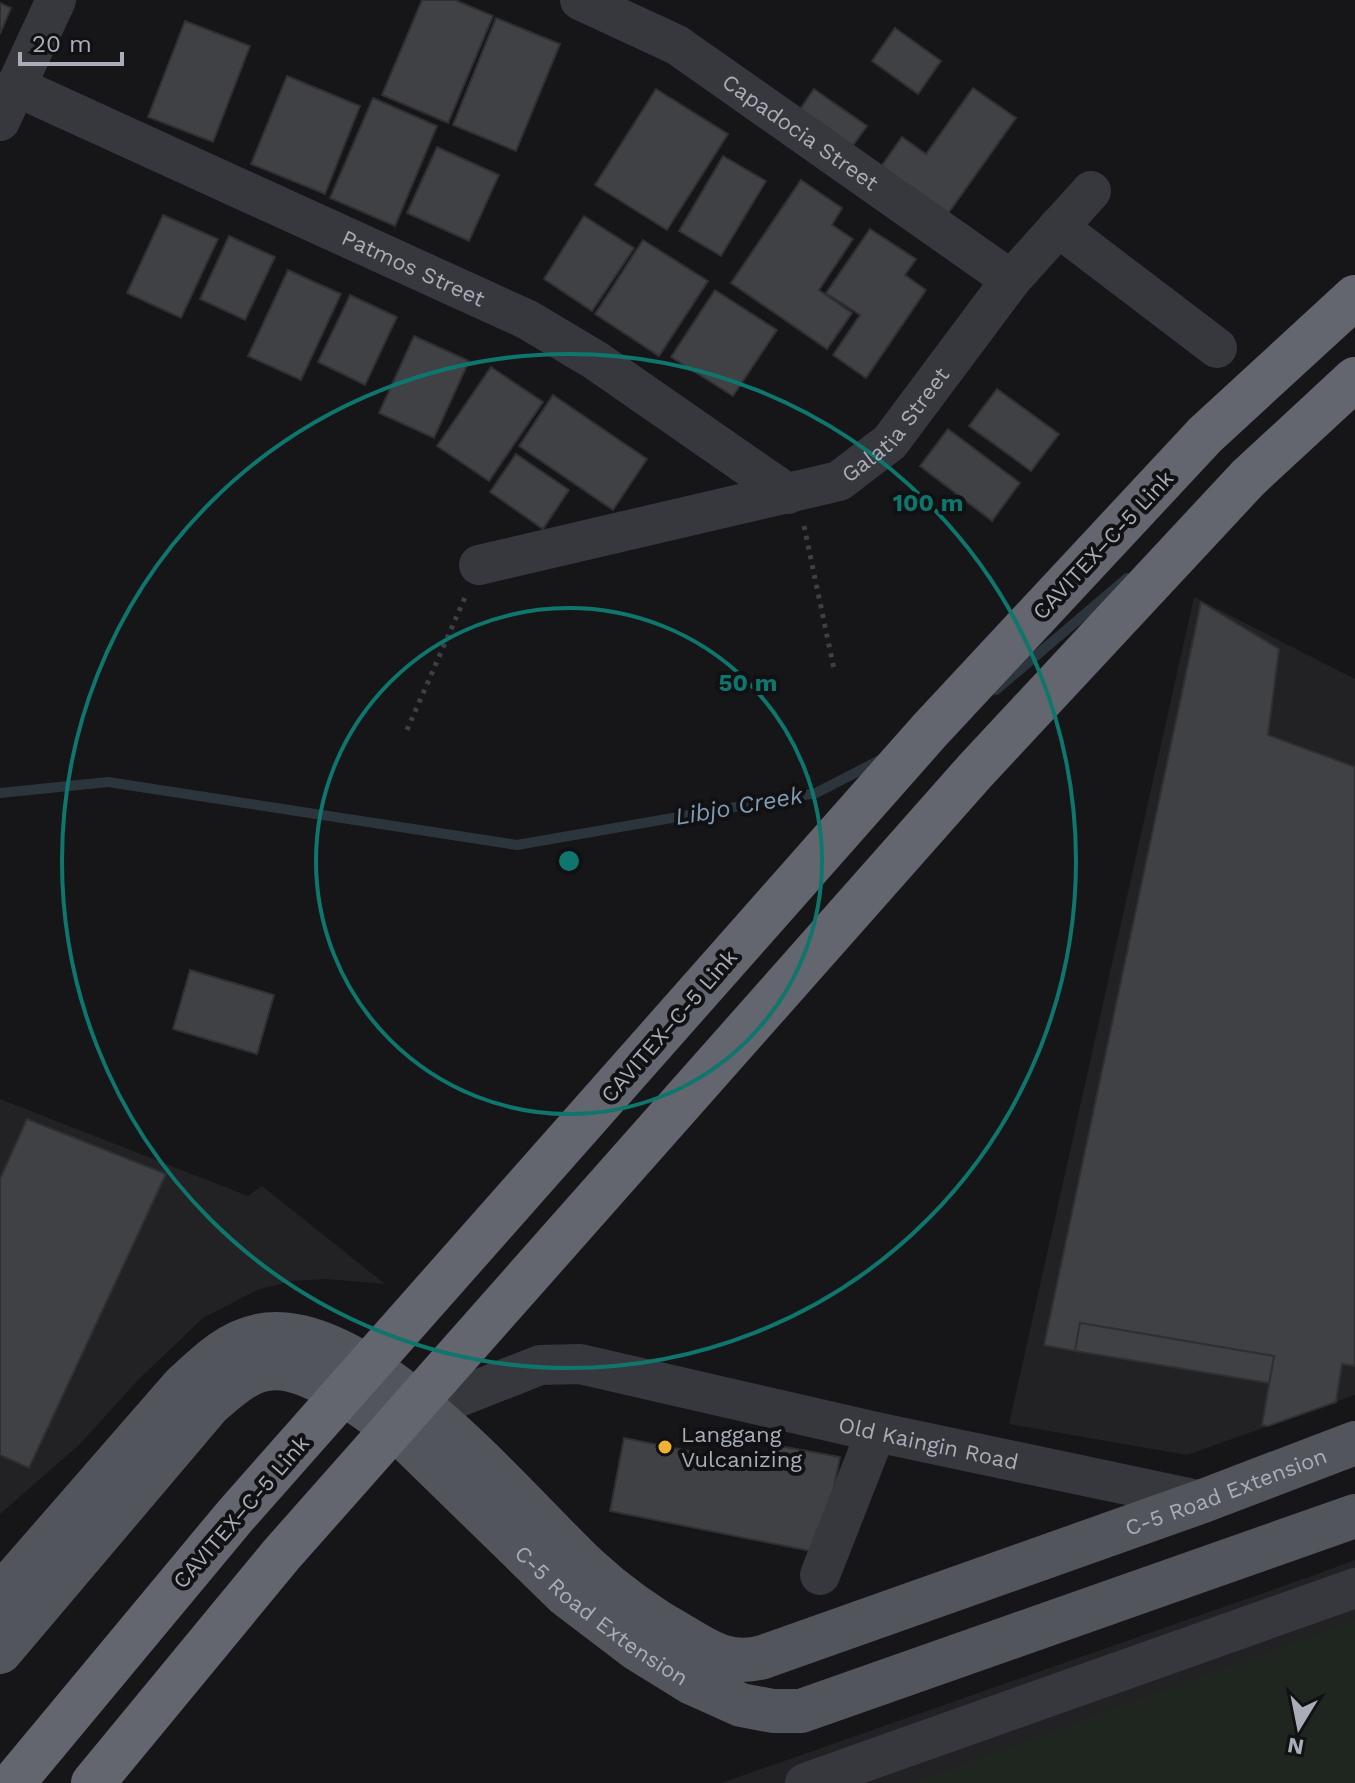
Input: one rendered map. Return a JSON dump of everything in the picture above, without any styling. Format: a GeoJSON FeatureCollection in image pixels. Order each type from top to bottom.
{"type":"FeatureCollection","features":[{"type":"Feature","properties":{"kind":"highway","name":"CAVITEX–C-5 Link"},"geometry":{"type":"LineString","coordinates":[[13,1783],[235,1516],[930,730],[1205,435],[1355,297]]}},
{"type":"Feature","properties":{"kind":"highway"},"geometry":{"type":"LineString","coordinates":[[93,1783],[281,1555],[975,771],[1248,478],[1355,379]]}},
{"type":"Feature","properties":{"kind":"main road","name":"C-5 Road Extension"},"geometry":{"type":"LineString","coordinates":[[0,1596],[171,1399],[214,1358],[249,1338],[284,1334],[324,1342],[426,1410],[485,1464],[585,1566],[637,1609],[694,1644],[719,1656],[740,1661],[763,1657],[1203,1501],[1355,1443]]}},
{"type":"Feature","properties":{"kind":"main road","name":"C-5 Road Extension"},"geometry":{"type":"LineString","coordinates":[[0,1652],[210,1404],[238,1381],[268,1368],[297,1371],[314,1378],[391,1427],[461,1490],[566,1595],[637,1649],[718,1696],[741,1705],[773,1711],[801,1711],[1355,1516]]}},
{"type":"Feature","properties":{"kind":"street"},"geometry":{"type":"LineString","coordinates":[[7,104],[56,0]]}},
{"type":"Feature","properties":{"kind":"street","name":"Capadocia Street"},"geometry":{"type":"LineString","coordinates":[[580,0],[677,45],[1011,280]]}},
{"type":"Feature","properties":{"kind":"street","name":"Patmos Street"},"geometry":{"type":"LineString","coordinates":[[7,104],[528,320],[595,360],[792,493]]}},
{"type":"Feature","properties":{"kind":"street","name":"Galatia Street"},"geometry":{"type":"LineString","coordinates":[[479,565],[839,481],[890,442],[1011,280],[1091,191]]}},
{"type":"Feature","properties":{"kind":"street"},"geometry":{"type":"LineString","coordinates":[[1058,227],[1217,348]]}},
{"type":"Feature","properties":{"kind":"street","name":"Old Kaingin Road"},"geometry":{"type":"LineString","coordinates":[[426,1410],[540,1365],[580,1364],[876,1432],[1203,1501]]}},
{"type":"Feature","properties":{"kind":"street"},"geometry":{"type":"LineString","coordinates":[[820,1575],[876,1432]]}},
{"type":"Feature","properties":{"kind":"street"},"geometry":{"type":"LineString","coordinates":[[805,1783],[1355,1588]]}},
{"type":"Feature","properties":{"kind":"path"},"geometry":{"type":"LineString","coordinates":[[792,493],[834,669]]}},
{"type":"Feature","properties":{"kind":"path"},"geometry":{"type":"LineString","coordinates":[[407,730],[479,565]]}},
{"type":"Feature","properties":{"kind":"shaded area"},"geometry":{"type":"Polygon","coordinates":[[[1194,597],[1355,679],[1355,1395],[1187,1455],[1009,1424],[1194,597]]]}},
{"type":"Feature","properties":{"kind":"shaded area"},"geometry":{"type":"Polygon","coordinates":[[[0,1099],[248,1196],[262,1186],[385,1284],[326,1279],[292,1281],[257,1290],[203,1318],[138,1380],[80,1444],[0,1514],[0,1099]]]}},
{"type":"Feature","properties":{"kind":"shaded area"},"geometry":{"type":"Polygon","coordinates":[[[1355,1560],[1355,1783],[721,1783],[1309,1577],[1355,1560]]]}},
{"type":"Feature","properties":{"kind":"shaded area"},"geometry":{"type":"Polygon","coordinates":[[[1355,1619],[1355,1783],[912,1783],[1355,1619]]]}},
{"type":"Feature","properties":{"kind":"building"},"geometry":{"type":"Polygon","coordinates":[[[422,0],[455,0],[493,16],[448,123],[382,95],[422,0]]]}},
{"type":"Feature","properties":{"kind":"building"},"geometry":{"type":"Polygon","coordinates":[[[0,3],[11,8],[0,34],[0,3]]]}},
{"type":"Feature","properties":{"kind":"building"},"geometry":{"type":"Polygon","coordinates":[[[496,18],[560,44],[516,151],[453,125],[496,18]]]}},
{"type":"Feature","properties":{"kind":"building"},"geometry":{"type":"Polygon","coordinates":[[[185,21],[250,46],[213,142],[148,117],[185,21]]]}},
{"type":"Feature","properties":{"kind":"building"},"geometry":{"type":"Polygon","coordinates":[[[895,28],[941,61],[918,94],[872,61],[895,28]]]}},
{"type":"Feature","properties":{"kind":"building"},"geometry":{"type":"Polygon","coordinates":[[[287,76],[360,106],[325,194],[251,164],[287,76]]]}},
{"type":"Feature","properties":{"kind":"building"},"geometry":{"type":"Polygon","coordinates":[[[973,88],[1016,118],[947,215],[880,168],[902,137],[926,154],[973,88]]]}},
{"type":"Feature","properties":{"kind":"building"},"geometry":{"type":"Polygon","coordinates":[[[656,89],[728,134],[667,230],[595,185],[656,89]]]}},
{"type":"Feature","properties":{"kind":"building"},"geometry":{"type":"Polygon","coordinates":[[[814,89],[867,126],[846,155],[794,118],[814,89]]]}},
{"type":"Feature","properties":{"kind":"building"},"geometry":{"type":"Polygon","coordinates":[[[373,98],[437,126],[395,226],[330,198],[373,98]]]}},
{"type":"Feature","properties":{"kind":"building"},"geometry":{"type":"Polygon","coordinates":[[[437,147],[499,175],[469,241],[407,213],[437,147]]]}},
{"type":"Feature","properties":{"kind":"building"},"geometry":{"type":"Polygon","coordinates":[[[723,156],[766,181],[721,256],[679,231],[723,156]]]}},
{"type":"Feature","properties":{"kind":"building"},"geometry":{"type":"Polygon","coordinates":[[[801,180],[842,208],[832,225],[853,239],[819,290],[852,313],[827,349],[731,283],[801,180]]]}},
{"type":"Feature","properties":{"kind":"building"},"geometry":{"type":"Polygon","coordinates":[[[163,215],[218,239],[181,318],[127,293],[163,215]]]}},
{"type":"Feature","properties":{"kind":"building"},"geometry":{"type":"Polygon","coordinates":[[[584,216],[634,248],[592,311],[544,279],[584,216]]]}},
{"type":"Feature","properties":{"kind":"building"},"geometry":{"type":"Polygon","coordinates":[[[870,229],[916,259],[905,275],[926,290],[866,378],[833,355],[860,315],[826,293],[870,229]]]}},
{"type":"Feature","properties":{"kind":"building"},"geometry":{"type":"Polygon","coordinates":[[[229,236],[275,257],[245,320],[200,299],[229,236]]]}},
{"type":"Feature","properties":{"kind":"building"},"geometry":{"type":"Polygon","coordinates":[[[643,240],[708,281],[659,356],[595,314],[643,240]]]}},
{"type":"Feature","properties":{"kind":"building"},"geometry":{"type":"Polygon","coordinates":[[[288,270],[341,294],[301,380],[248,356],[288,270]]]}},
{"type":"Feature","properties":{"kind":"building"},"geometry":{"type":"Polygon","coordinates":[[[715,290],[777,330],[733,396],[671,357],[715,290]]]}},
{"type":"Feature","properties":{"kind":"building"},"geometry":{"type":"Polygon","coordinates":[[[350,295],[397,317],[365,385],[318,362],[350,295]]]}},
{"type":"Feature","properties":{"kind":"building"},"geometry":{"type":"Polygon","coordinates":[[[414,336],[469,361],[434,438],[379,413],[414,336]]]}},
{"type":"Feature","properties":{"kind":"building"},"geometry":{"type":"Polygon","coordinates":[[[491,367],[543,402],[489,481],[437,446],[491,367]]]}},
{"type":"Feature","properties":{"kind":"building"},"geometry":{"type":"Polygon","coordinates":[[[997,389],[1059,434],[1031,471],[969,426],[997,389]]]}},
{"type":"Feature","properties":{"kind":"building"},"geometry":{"type":"Polygon","coordinates":[[[553,395],[647,459],[613,510],[519,446],[553,395]]]}},
{"type":"Feature","properties":{"kind":"building"},"geometry":{"type":"Polygon","coordinates":[[[948,429],[1020,483],[992,521],[920,466],[948,429]]]}},
{"type":"Feature","properties":{"kind":"building"},"geometry":{"type":"Polygon","coordinates":[[[516,454],[569,490],[543,529],[490,492],[516,454]]]}},
{"type":"Feature","properties":{"kind":"building"},"geometry":{"type":"Polygon","coordinates":[[[1201,602],[1279,649],[1268,735],[1355,767],[1355,1366],[1342,1364],[1336,1402],[1268,1426],[1262,1425],[1274,1356],[1080,1323],[1075,1351],[1044,1345],[1201,602]]]}},
{"type":"Feature","properties":{"kind":"building"},"geometry":{"type":"Polygon","coordinates":[[[190,970],[274,995],[257,1054],[173,1029],[190,970]]]}},
{"type":"Feature","properties":{"kind":"building"},"geometry":{"type":"Polygon","coordinates":[[[27,1119],[166,1174],[29,1468],[0,1455],[0,1179],[27,1119]]]}},
{"type":"Feature","properties":{"kind":"building"},"geometry":{"type":"Polygon","coordinates":[[[1080,1323],[1274,1356],[1269,1383],[1075,1351],[1080,1323]]]}},
{"type":"Feature","properties":{"kind":"building"},"geometry":{"type":"Polygon","coordinates":[[[624,1438],[770,1467],[774,1445],[840,1457],[821,1553],[610,1511],[624,1438]]]}},
{"type":"Feature","properties":{"kind":"waterway","name":"Libjo Creek"},"geometry":{"type":"LineString","coordinates":[[996,690],[1127,578]]}},
{"type":"Feature","properties":{"kind":"waterway","name":"Libjo Creek"},"geometry":{"type":"LineString","coordinates":[[0,793],[108,782],[517,845],[816,793],[880,760]]}},
{"type":"Feature","properties":{"kind":"place","name":"Langgang Vulcanizing"},"geometry":{"type":"Point","coordinates":[665,1447]}}]}
